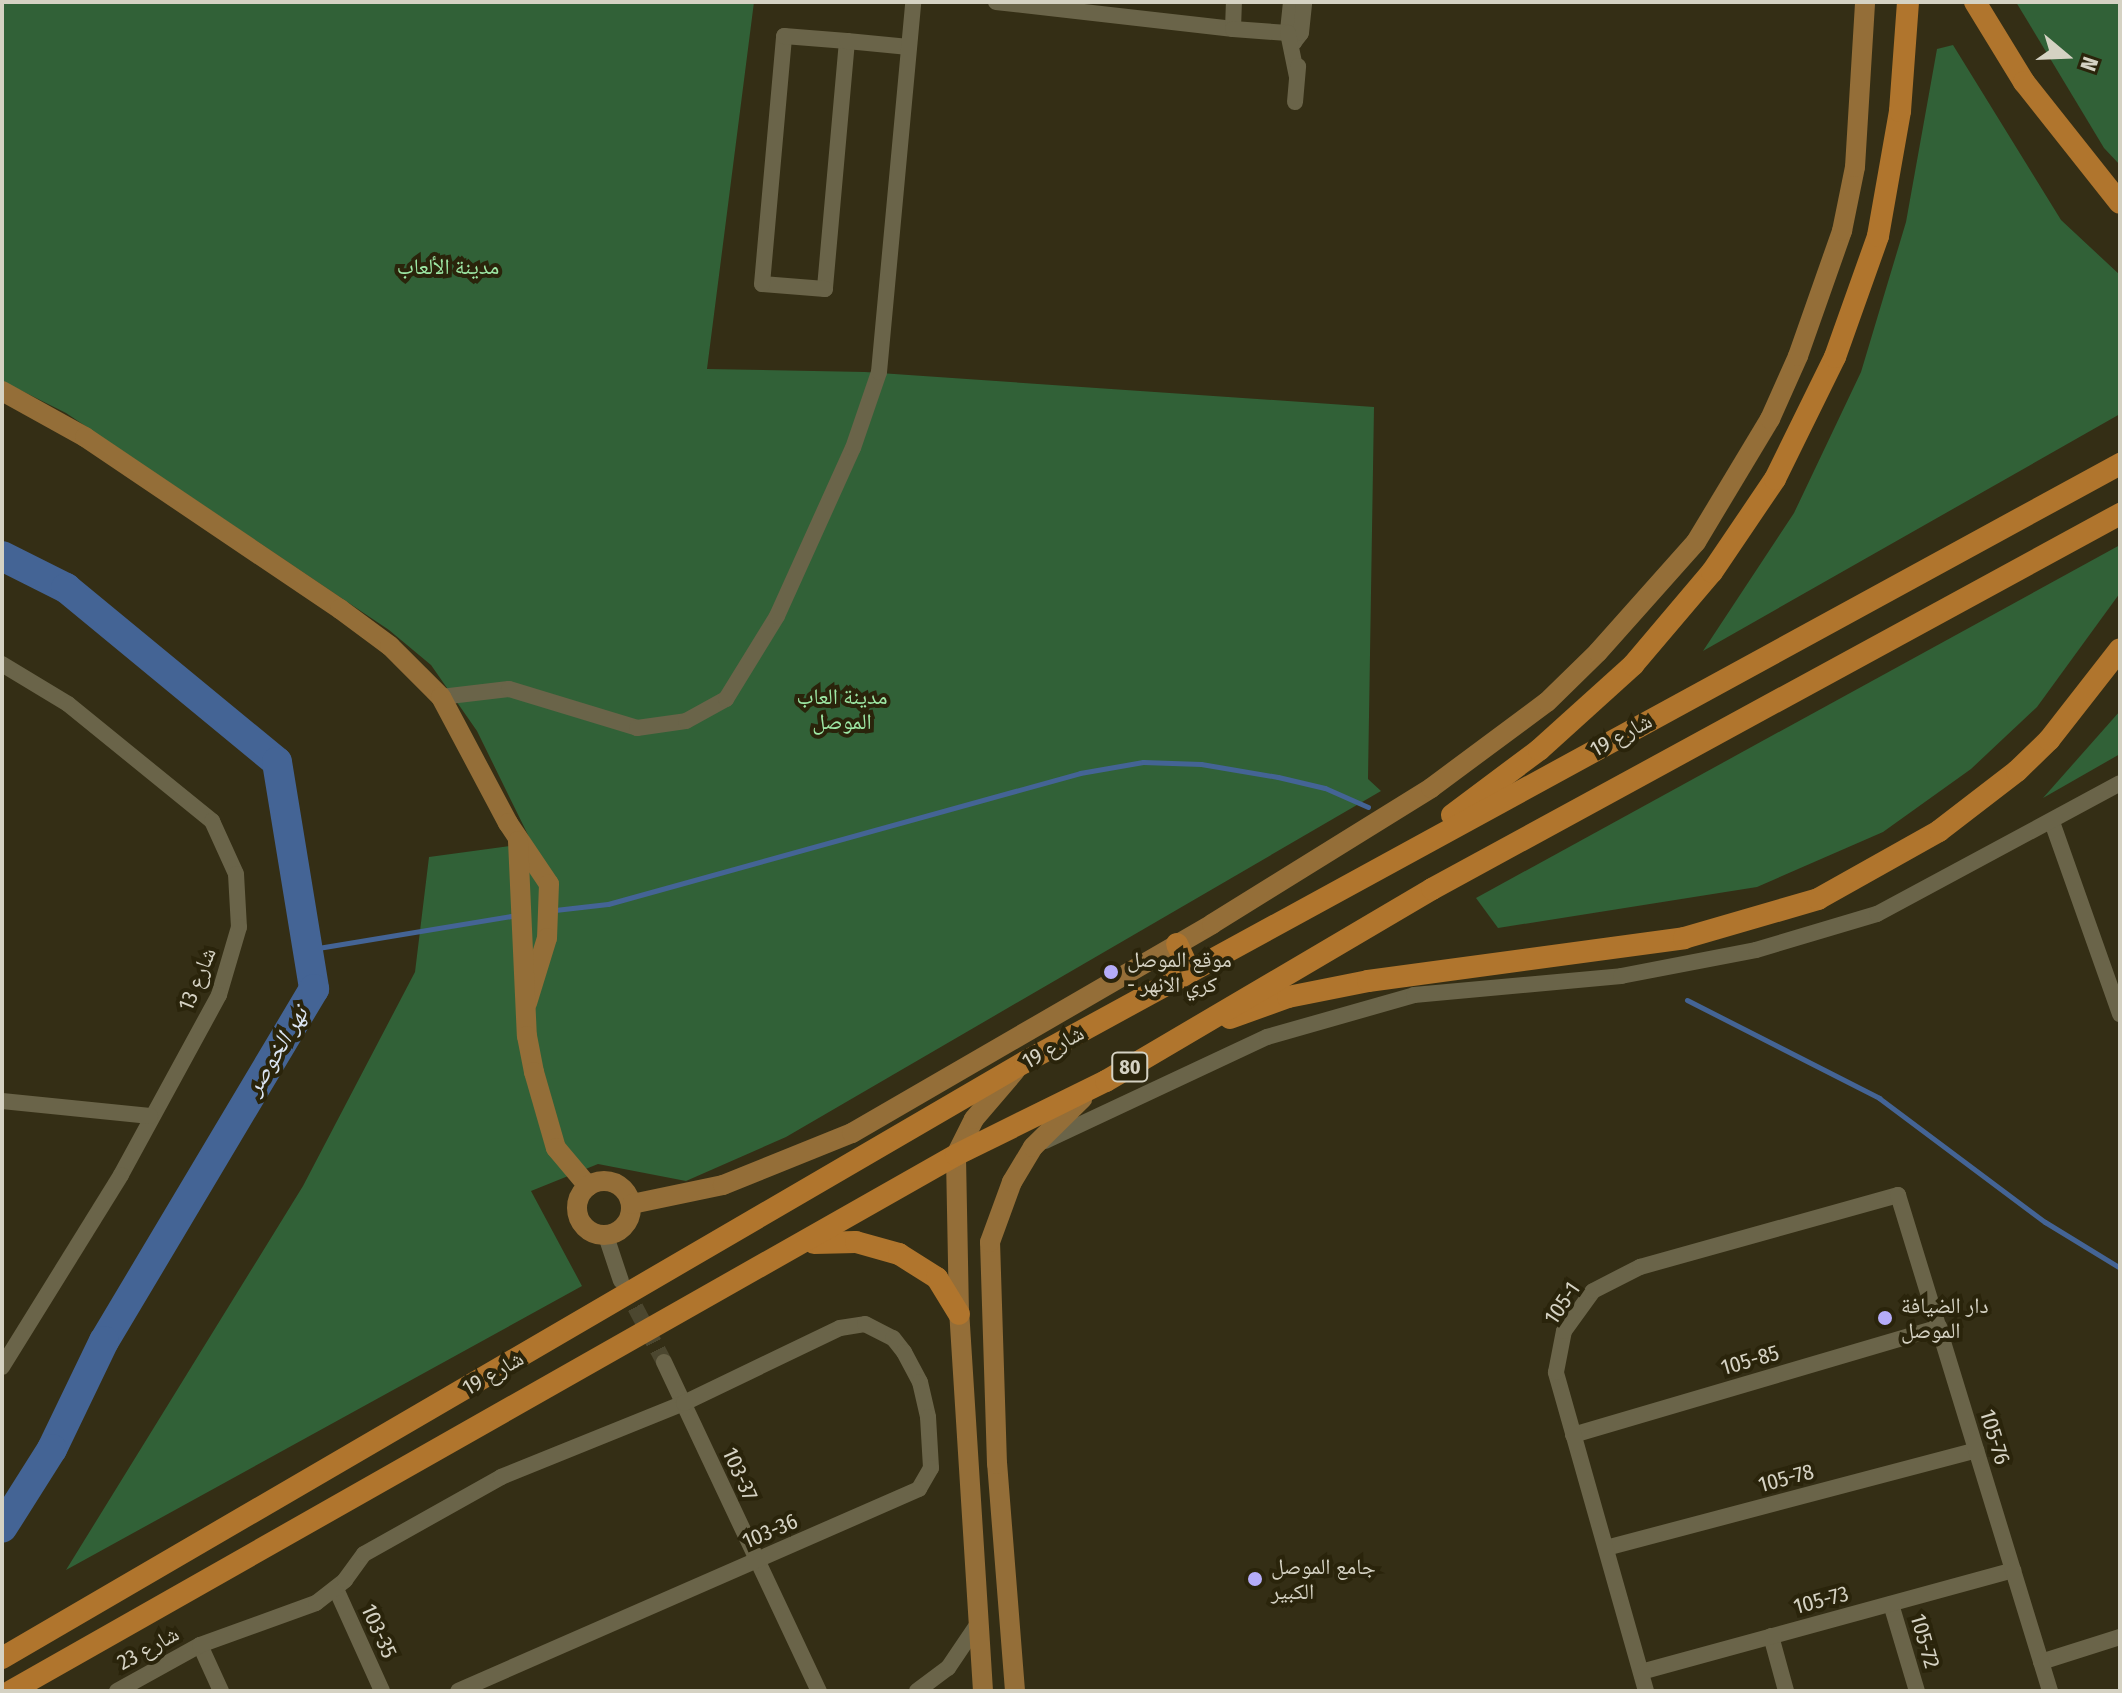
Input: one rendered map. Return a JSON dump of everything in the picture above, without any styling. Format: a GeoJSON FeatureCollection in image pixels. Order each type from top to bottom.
{"type":"FeatureCollection","features":[{"type":"Feature","properties":{"kind":"highway"},"geometry":{"type":"LineString","coordinates":[[1369,873],[1539,750],[1633,665],[1712,572],[1775,479],[1835,357],[1878,236],[1900,111],[1908,2]]}},
{"type":"Feature","properties":{"kind":"highway"},"geometry":{"type":"LineString","coordinates":[[1975,2],[2024,82],[2120,203]]}},
{"type":"Feature","properties":{"kind":"highway","name":"شارع 19"},"geometry":{"type":"LineString","coordinates":[[2,1658],[1025,1062],[2120,464]]}},
{"type":"Feature","properties":{"kind":"highway","name":"شارع 19"},"geometry":{"type":"LineString","coordinates":[[11,1691],[808,1243],[956,1155],[1106,1081],[1418,896],[2120,514]]}},
{"type":"Feature","properties":{"kind":"highway"},"geometry":{"type":"LineString","coordinates":[[1165,1046],[1255,1008],[1333,988],[1684,938],[1818,899],[1939,831],[2049,740],[2120,649]]}},
{"type":"Feature","properties":{"kind":"highway"},"geometry":{"type":"LineString","coordinates":[[1177,944],[1190,972]]}},
{"type":"Feature","properties":{"kind":"highway"},"geometry":{"type":"LineString","coordinates":[[808,1243],[856,1242],[899,1254],[937,1278],[959,1314]]}},
{"type":"Feature","properties":{"kind":"main road"},"geometry":{"type":"LineString","coordinates":[[632,1204],[723,1185],[852,1133],[1177,944],[1431,788],[1547,702],[1648,601],[1696,542],[1770,419],[1823,293],[1855,167],[1865,2]]}},
{"type":"Feature","properties":{"kind":"main road"},"geometry":{"type":"LineString","coordinates":[[2,391],[85,437],[340,609],[390,646],[441,697],[515,833],[544,873],[551,895],[547,938],[527,1003]]}},
{"type":"Feature","properties":{"kind":"main road"},"geometry":{"type":"LineString","coordinates":[[515,833],[523,887],[521,938],[527,1036],[546,1119],[556,1148],[588,1186]]}},
{"type":"Feature","properties":{"kind":"main road"},"geometry":{"type":"LineString","coordinates":[[983,1691],[959,1314],[956,1155],[974,1119],[1025,1062]]}},
{"type":"Feature","properties":{"kind":"main road"},"geometry":{"type":"LineString","coordinates":[[1015,1691],[997,1464],[990,1242],[1012,1182],[1033,1147],[1056,1120],[1106,1081]]}},
{"type":"Feature","properties":{"kind":"main road"},"geometry":{"type":"LineString","coordinates":[[616,1183],[632,1204],[629,1222],[606,1236],[588,1231],[578,1216],[579,1198],[588,1186],[616,1183]]}},
{"type":"Feature","properties":{"kind":"main road"},"geometry":{"type":"LineString","coordinates":[[956,1239],[990,1242]]}},
{"type":"Feature","properties":{"kind":"street"},"geometry":{"type":"LineString","coordinates":[[441,697],[509,689],[637,728],[686,721],[726,699],[777,616],[853,448],[879,372],[913,2]]}},
{"type":"Feature","properties":{"kind":"street"},"geometry":{"type":"LineString","coordinates":[[999,2],[1139,10],[1233,29],[1295,33]]}},
{"type":"Feature","properties":{"kind":"street"},"geometry":{"type":"LineString","coordinates":[[1233,29],[1234,2]]}},
{"type":"Feature","properties":{"kind":"street"},"geometry":{"type":"LineString","coordinates":[[1291,2],[1297,77],[1295,102]]}},
{"type":"Feature","properties":{"kind":"street"},"geometry":{"type":"LineString","coordinates":[[1295,33],[1304,2]]}},
{"type":"Feature","properties":{"kind":"street"},"geometry":{"type":"LineString","coordinates":[[847,41],[825,289],[762,284],[784,36],[847,41],[909,47]]}},
{"type":"Feature","properties":{"kind":"street","name":"شارع 13"},"geometry":{"type":"LineString","coordinates":[[2,664],[68,704],[212,821],[236,874],[239,927],[219,995],[150,1116],[121,1175],[2,1367]]}},
{"type":"Feature","properties":{"kind":"street"},"geometry":{"type":"LineString","coordinates":[[1033,1147],[1267,1037],[1414,995],[1621,976],[1756,950],[1877,914],[2120,783]]}},
{"type":"Feature","properties":{"kind":"street"},"geometry":{"type":"LineString","coordinates":[[2052,822],[2120,1014]]}},
{"type":"Feature","properties":{"kind":"street"},"geometry":{"type":"LineString","coordinates":[[2,1101],[150,1116]]}},
{"type":"Feature","properties":{"kind":"street","name":"105-76"},"geometry":{"type":"LineString","coordinates":[[1898,1195],[2050,1691]]}},
{"type":"Feature","properties":{"kind":"street","name":"105-1"},"geometry":{"type":"LineString","coordinates":[[1646,1691],[1556,1372],[1564,1331],[1593,1291],[1640,1267],[1898,1195]]}},
{"type":"Feature","properties":{"kind":"street"},"geometry":{"type":"LineString","coordinates":[[606,1236],[621,1281]]}},
{"type":"Feature","properties":{"kind":"street","name":"103-36"},"geometry":{"type":"LineString","coordinates":[[458,1691],[910,1497],[927,1480],[932,1456],[920,1382],[893,1338],[865,1324],[840,1328],[684,1403]]}},
{"type":"Feature","properties":{"kind":"street","name":"105-85"},"geometry":{"type":"LineString","coordinates":[[1573,1435],[1939,1327]]}},
{"type":"Feature","properties":{"kind":"street","name":"103-37"},"geometry":{"type":"LineString","coordinates":[[664,1362],[755,1561],[819,1691]]}},
{"type":"Feature","properties":{"kind":"street"},"geometry":{"type":"LineString","coordinates":[[336,1589],[364,1554],[501,1477],[684,1403]]}},
{"type":"Feature","properties":{"kind":"street","name":"105-78"},"geometry":{"type":"LineString","coordinates":[[1606,1548],[1976,1450]]}},
{"type":"Feature","properties":{"kind":"street","name":"105-73"},"geometry":{"type":"LineString","coordinates":[[1641,1672],[2013,1570]]}},
{"type":"Feature","properties":{"kind":"street","name":"شارع 23"},"geometry":{"type":"LineString","coordinates":[[117,1691],[200,1645],[291,1614],[336,1589]]}},
{"type":"Feature","properties":{"kind":"street","name":"103-35"},"geometry":{"type":"LineString","coordinates":[[336,1589],[382,1691]]}},
{"type":"Feature","properties":{"kind":"street","name":"105-72"},"geometry":{"type":"LineString","coordinates":[[1891,1604],[1917,1691]]}},
{"type":"Feature","properties":{"kind":"street"},"geometry":{"type":"LineString","coordinates":[[917,1691],[948,1668],[977,1625]]}},
{"type":"Feature","properties":{"kind":"street"},"geometry":{"type":"LineString","coordinates":[[1771,1636],[1786,1691]]}},
{"type":"Feature","properties":{"kind":"street"},"geometry":{"type":"LineString","coordinates":[[2041,1662],[2120,1637]]}},
{"type":"Feature","properties":{"kind":"street"},"geometry":{"type":"LineString","coordinates":[[200,1645],[221,1691]]}},
{"type":"Feature","properties":{"kind":"green space","name":"مدينة العاب الموصل"},"geometry":{"type":"Polygon","coordinates":[[[2,2],[754,2],[707,369],[865,372],[1374,407],[1368,779],[1381,791],[786,1137],[686,1181],[598,1164],[531,1191],[582,1286],[66,1570],[303,1186],[415,972],[429,857],[532,843],[477,731],[431,665],[389,630],[66,413],[2,381],[2,2]]]}},
{"type":"Feature","properties":{"kind":"green space"},"geometry":{"type":"Polygon","coordinates":[[[2016,2],[2120,2],[2120,165],[2104,148],[2016,2]]]}},
{"type":"Feature","properties":{"kind":"green space"},"geometry":{"type":"Polygon","coordinates":[[[1953,45],[2061,220],[2120,275],[2120,414],[1703,651],[1794,513],[1861,372],[1906,222],[1937,49],[1953,45]]]}},
{"type":"Feature","properties":{"kind":"green space"},"geometry":{"type":"Polygon","coordinates":[[[2120,545],[2120,593],[2037,707],[1971,769],[1883,832],[1757,887],[1498,928],[1476,898],[2120,545]]]}},
{"type":"Feature","properties":{"kind":"green space"},"geometry":{"type":"Polygon","coordinates":[[[2120,711],[2120,754],[2043,798],[2120,711]]]}},
{"type":"Feature","properties":{"kind":"waterway","name":"نهر الخوصر"},"geometry":{"type":"LineString","coordinates":[[2,556],[66,588],[277,762],[314,989],[104,1341],[52,1449],[2,1528]]}},
{"type":"Feature","properties":{"kind":"waterway"},"geometry":{"type":"LineString","coordinates":[[555,910],[608,904],[1080,773],[1143,762],[1201,764],[1278,777],[1325,788],[1368,807]]}},
{"type":"Feature","properties":{"kind":"waterway"},"geometry":{"type":"LineString","coordinates":[[306,950],[517,915]]}},
{"type":"Feature","properties":{"kind":"waterway"},"geometry":{"type":"LineString","coordinates":[[1687,1000],[1879,1098],[2045,1222],[2120,1268]]}},
{"type":"Feature","properties":{"kind":"tunnel"},"geometry":{"type":"LineString","coordinates":[[624,1286],[664,1362]]}},
{"type":"Feature","properties":{"kind":"place","name":"موقع الموصل - كري الانهر"},"geometry":{"type":"Point","coordinates":[1111,972]}},
{"type":"Feature","properties":{"kind":"place","name":"دار الضيافة الموصل"},"geometry":{"type":"Point","coordinates":[1885,1318]}},
{"type":"Feature","properties":{"kind":"place","name":"جامع الموصل الكبير"},"geometry":{"type":"Point","coordinates":[1255,1579]}},
{"type":"Feature","properties":{"kind":"park label","name":"مدينة الألعاب"},"geometry":{"type":"Point","coordinates":[448,267]}}]}
